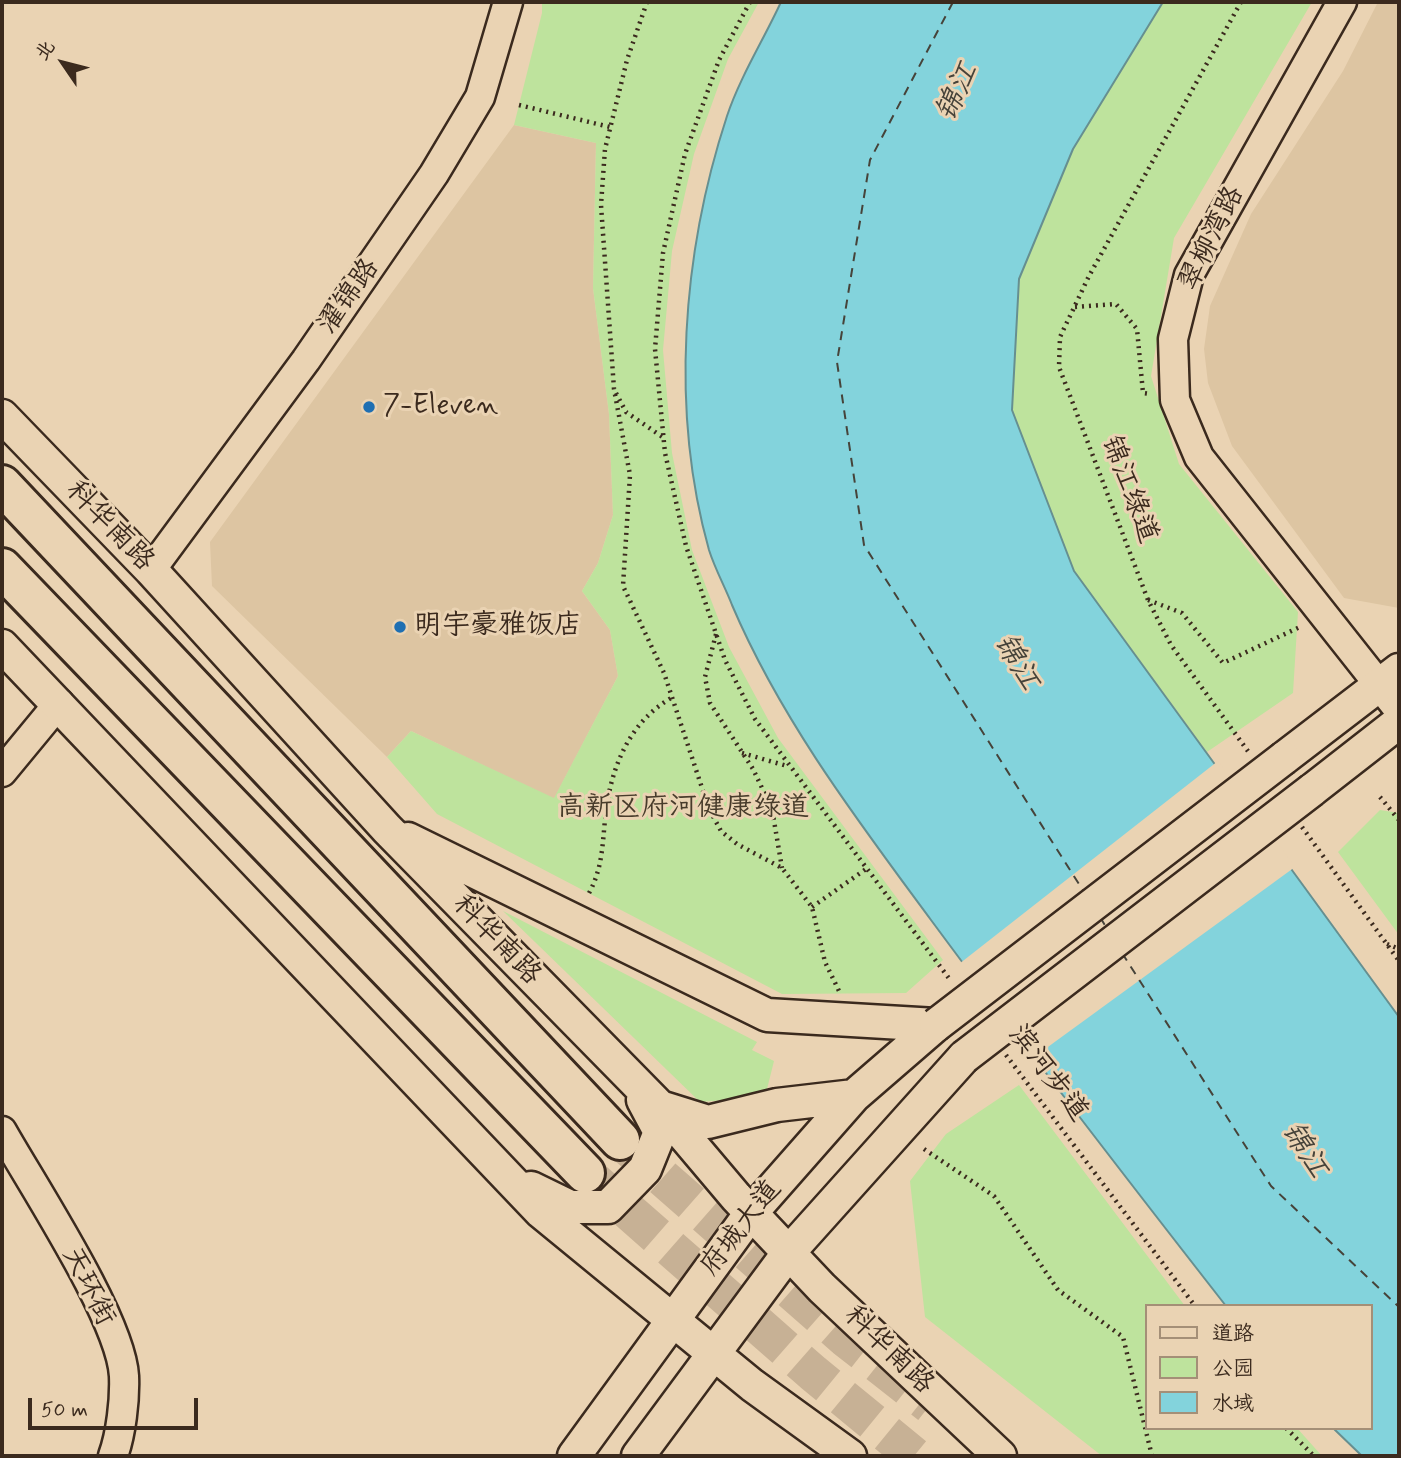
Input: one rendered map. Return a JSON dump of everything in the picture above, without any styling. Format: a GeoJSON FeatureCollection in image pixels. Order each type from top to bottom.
{"type":"FeatureCollection","features":[{"type":"Feature","properties":{"kind":"highway","name":"科华南路"},"geometry":{"type":"LineString","coordinates":[[2,485],[620,1140]]}},
{"type":"Feature","properties":{"kind":"highway"},"geometry":{"type":"LineString","coordinates":[[2,568],[585,1173]]}},
{"type":"Feature","properties":{"kind":"main road","name":"科华南路"},"geometry":{"type":"LineString","coordinates":[[2,416],[151,570],[387,829],[660,1107],[751,1213],[822,1288],[1000,1456]]}},
{"type":"Feature","properties":{"kind":"main road"},"geometry":{"type":"LineString","coordinates":[[2,646],[541,1212],[714,1354],[850,1456]]}},
{"type":"Feature","properties":{"kind":"main road","name":"府城大道"},"geometry":{"type":"LineString","coordinates":[[574,1456],[751,1213],[854,1096],[936,1025],[1390,677]]}},
{"type":"Feature","properties":{"kind":"main road","name":"府城大道"},"geometry":{"type":"LineString","coordinates":[[638,1456],[789,1252],[964,1057],[1399,722]]}},
{"type":"Feature","properties":{"kind":"main road"},"geometry":{"type":"LineString","coordinates":[[387,829],[768,1015],[936,1025]]}},
{"type":"Feature","properties":{"kind":"main road"},"geometry":{"type":"LineString","coordinates":[[507,1177],[570,1207],[608,1207],[645,1169],[660,1132],[634,1081]]}},
{"type":"Feature","properties":{"kind":"main road"},"geometry":{"type":"LineString","coordinates":[[660,1107],[708,1122],[777,1105],[854,1096]]}},
{"type":"Feature","properties":{"kind":"street","name":"濯锦路"},"geometry":{"type":"LineString","coordinates":[[151,570],[306,360],[434,174],[480,97],[508,2]]}},
{"type":"Feature","properties":{"kind":"street","name":"翠柳湾路"},"geometry":{"type":"LineString","coordinates":[[1342,2],[1189,275],[1173,339],[1175,400],[1199,457],[1325,615],[1390,677],[1399,710]]}},
{"type":"Feature","properties":{"kind":"street"},"geometry":{"type":"LineString","coordinates":[[2,772],[59,703]]}},
{"type":"Feature","properties":{"kind":"street","name":"天环街"},"geometry":{"type":"LineString","coordinates":[[2,1131],[87,1281],[111,1331],[124,1375],[113,1456]]}},
{"type":"Feature","properties":{"kind":"path"},"geometry":{"type":"LineString","coordinates":[[647,2],[627,60],[605,149],[601,205],[614,389],[630,475],[623,586],[673,697],[709,809],[721,831],[737,844],[782,867],[812,907],[825,962],[840,993],[845,1020]]}},
{"type":"Feature","properties":{"kind":"path"},"geometry":{"type":"LineString","coordinates":[[750,2],[719,60],[685,155],[663,253],[654,349],[664,438],[686,546],[725,660],[755,719],[958,990]]}},
{"type":"Feature","properties":{"kind":"path","name":"锦江绿道"},"geometry":{"type":"LineString","coordinates":[[1241,2],[1074,307],[1060,337],[1059,367],[1147,600],[1171,645],[1251,755]]}},
{"type":"Feature","properties":{"kind":"path"},"geometry":{"type":"LineString","coordinates":[[519,105],[611,127]]}},
{"type":"Feature","properties":{"kind":"path"},"geometry":{"type":"LineString","coordinates":[[1074,307],[1116,304],[1137,329],[1143,393],[1175,400]]}},
{"type":"Feature","properties":{"kind":"path"},"geometry":{"type":"LineString","coordinates":[[614,389],[626,412],[664,438]]}},
{"type":"Feature","properties":{"kind":"path"},"geometry":{"type":"LineString","coordinates":[[1147,600],[1182,613],[1223,663],[1325,615]]}},
{"type":"Feature","properties":{"kind":"path"},"geometry":{"type":"LineString","coordinates":[[716,633],[705,677],[710,703],[772,809],[782,867]]}},
{"type":"Feature","properties":{"kind":"path"},"geometry":{"type":"LineString","coordinates":[[589,893],[600,873],[607,802],[619,760],[639,723],[653,708],[673,697]]}},
{"type":"Feature","properties":{"kind":"path"},"geometry":{"type":"LineString","coordinates":[[741,752],[788,766]]}},
{"type":"Feature","properties":{"kind":"path"},"geometry":{"type":"LineString","coordinates":[[1380,797],[1399,820]]}},
{"type":"Feature","properties":{"kind":"path"},"geometry":{"type":"LineString","coordinates":[[1299,822],[1399,961]]}},
{"type":"Feature","properties":{"kind":"path"},"geometry":{"type":"LineString","coordinates":[[812,907],[866,869]]}},
{"type":"Feature","properties":{"kind":"path"},"geometry":{"type":"LineString","coordinates":[[1387,944],[1399,949]]}},
{"type":"Feature","properties":{"kind":"path","name":"滨河步道"},"geometry":{"type":"LineString","coordinates":[[1000,1046],[1194,1304]]}},
{"type":"Feature","properties":{"kind":"path"},"geometry":{"type":"LineString","coordinates":[[925,1149],[993,1196],[1058,1290],[1123,1337],[1152,1456]]}},
{"type":"Feature","properties":{"kind":"path"},"geometry":{"type":"LineString","coordinates":[[1288,1430],[1314,1456]]}},
{"type":"Feature","properties":{"kind":"shaded area"},"geometry":{"type":"Polygon","coordinates":[[[1378,2],[1399,2],[1399,608],[1344,598],[1232,446],[1208,383],[1204,349],[1210,306],[1251,214],[1343,71],[1378,2]]]}},
{"type":"Feature","properties":{"kind":"shaded area"},"geometry":{"type":"Polygon","coordinates":[[[514,125],[596,143],[593,288],[609,414],[613,515],[598,563],[582,591],[610,630],[618,676],[554,799],[411,731],[387,757],[212,586],[210,542],[514,125]]]}},
{"type":"Feature","properties":{"kind":"green space","name":"高新区府河健康绿道"},"geometry":{"type":"Polygon","coordinates":[[[542,2],[759,2],[728,59],[694,154],[672,251],[663,350],[672,453],[692,550],[729,647],[778,738],[943,960],[906,993],[782,994],[437,814],[387,757],[411,731],[554,798],[618,676],[610,630],[582,591],[598,563],[613,515],[609,414],[593,288],[596,143],[514,125],[542,13],[542,2]]]}},
{"type":"Feature","properties":{"kind":"green space"},"geometry":{"type":"Polygon","coordinates":[[[1163,2],[1312,2],[1174,238],[1151,376],[1179,464],[1298,612],[1293,693],[1207,752],[1074,571],[1012,410],[1019,279],[1073,149],[1163,2]]]}},
{"type":"Feature","properties":{"kind":"green space"},"geometry":{"type":"Polygon","coordinates":[[[1380,810],[1399,813],[1399,935],[1338,852],[1380,810]]]}},
{"type":"Feature","properties":{"kind":"green space"},"geometry":{"type":"Polygon","coordinates":[[[503,911],[757,1042],[752,1050],[774,1061],[765,1097],[700,1102],[503,911]]]}},
{"type":"Feature","properties":{"kind":"green space"},"geometry":{"type":"Polygon","coordinates":[[[1019,1085],[1183,1304],[1146,1304],[1146,1430],[1299,1430],[1322,1456],[1102,1456],[925,1317],[910,1181],[946,1134],[1019,1085]]]}},
{"type":"Feature","properties":{"kind":"water","name":"锦江"},"geometry":{"type":"Polygon","coordinates":[[[781,2],[1163,2],[1073,149],[1019,279],[1012,410],[1074,571],[1399,1017],[1399,1456],[1362,1456],[1335,1430],[1373,1430],[1373,1304],[1224,1304],[1004,1017],[849,807],[797,729],[752,647],[709,550],[689,443],[686,388],[686,332],[700,222],[727,116],[745,73],[781,2]]]}},
{"type":"Feature","properties":{"kind":"pier"},"geometry":{"type":"Polygon","coordinates":[[[1218,761],[1295,867],[1030,1060],[959,964],[1218,761]]]}},
{"type":"Feature","properties":{"kind":"ferry route"},"geometry":{"type":"LineString","coordinates":[[953,2],[870,160],[837,362],[864,545],[1084,892]]}},
{"type":"Feature","properties":{"kind":"ferry route"},"geometry":{"type":"LineString","coordinates":[[1100,917],[1106,927]]}},
{"type":"Feature","properties":{"kind":"ferry route"},"geometry":{"type":"LineString","coordinates":[[1122,953],[1271,1186],[1399,1307]]}},
{"type":"Feature","properties":{"kind":"tunnel"},"geometry":{"type":"LineString","coordinates":[[620,1140],[845,1338],[930,1405]]}},
{"type":"Feature","properties":{"kind":"tunnel"},"geometry":{"type":"LineString","coordinates":[[585,1173],[813,1373],[914,1456]]}},
{"type":"Feature","properties":{"kind":"place","name":"7-Eleven"},"geometry":{"type":"Point","coordinates":[369,407]}},
{"type":"Feature","properties":{"kind":"place","name":"明宇豪雅饭店"},"geometry":{"type":"Point","coordinates":[400,627]}}]}
